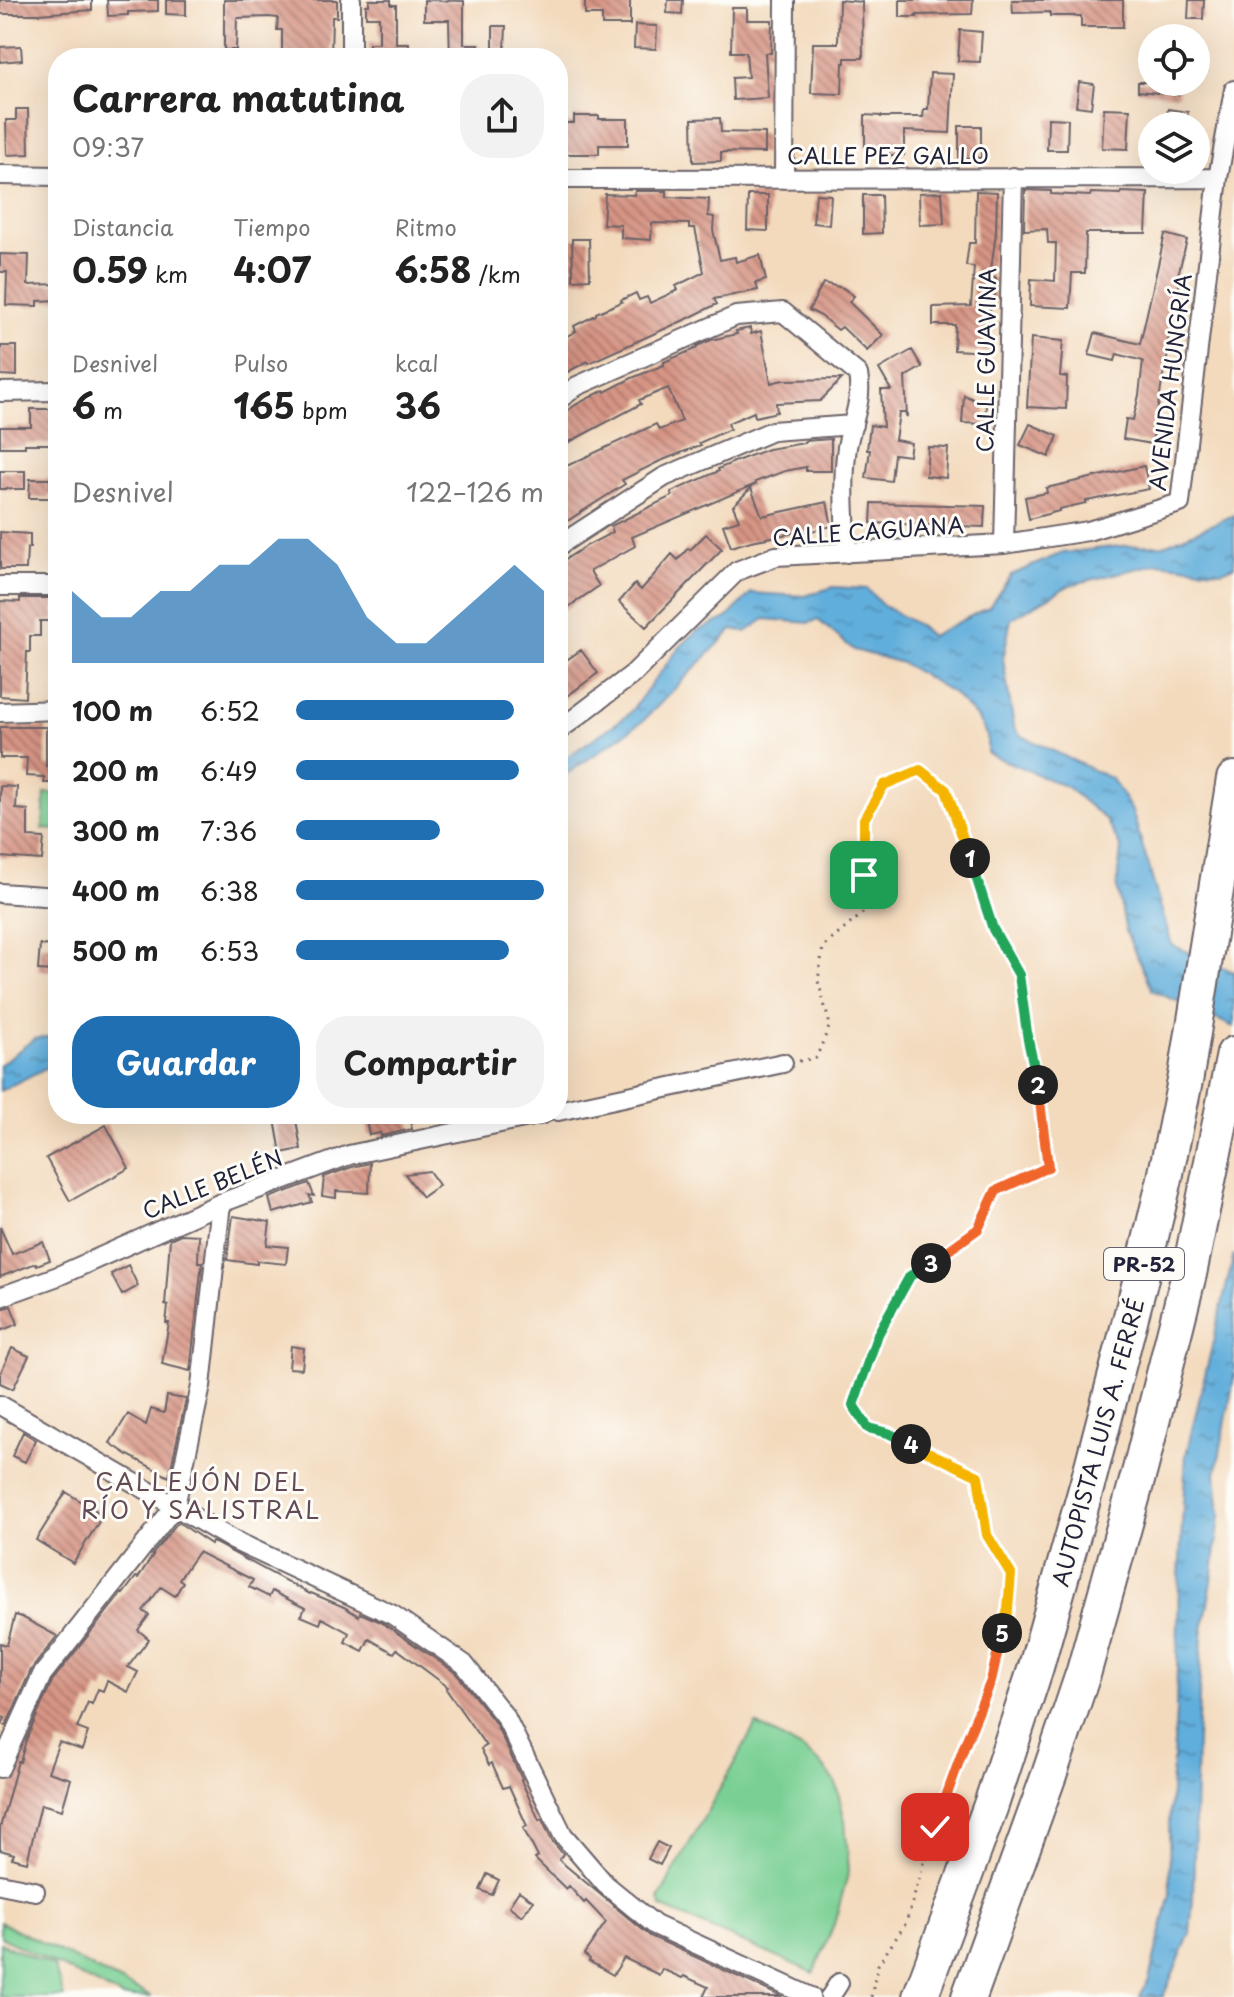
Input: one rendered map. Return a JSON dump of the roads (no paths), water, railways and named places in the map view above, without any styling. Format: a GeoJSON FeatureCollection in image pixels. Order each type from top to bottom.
{"type":"FeatureCollection","features":[{"type":"Feature","properties":{"kind":"highway","name":"AUTOPISTA LUIS A. FERRÉ"},"geometry":{"type":"LineString","coordinates":[[920,1997],[991,1805],[1036,1667],[1089,1478],[1164,1183],[1186,1076],[1234,779]]}},
{"type":"Feature","properties":{"kind":"highway","name":"PR-52"},"geometry":{"type":"LineString","coordinates":[[969,1997],[1084,1671],[1186,1289],[1234,1054]]}},
{"type":"Feature","properties":{"kind":"street"},"geometry":{"type":"LineString","coordinates":[[351,0],[351,48]]}},
{"type":"Feature","properties":{"kind":"street"},"geometry":{"type":"LineString","coordinates":[[784,179],[785,0]]}},
{"type":"Feature","properties":{"kind":"street","name":"AVENIDA HUNGRÍA"},"geometry":{"type":"LineString","coordinates":[[1004,544],[1088,531],[1180,503],[1218,178],[1234,90]]}},
{"type":"Feature","properties":{"kind":"street"},"geometry":{"type":"LineString","coordinates":[[0,175],[48,176]]}},
{"type":"Feature","properties":{"kind":"street","name":"CALLE GUAVINA"},"geometry":{"type":"LineString","coordinates":[[1004,544],[1013,177]]}},
{"type":"Feature","properties":{"kind":"street","name":"CALLE PEZ GALLO"},"geometry":{"type":"LineString","coordinates":[[568,179],[1218,178]]}},
{"type":"Feature","properties":{"kind":"street"},"geometry":{"type":"LineString","coordinates":[[568,393],[736,316],[783,312],[858,374],[858,410],[848,447],[843,496],[847,553]]}},
{"type":"Feature","properties":{"kind":"street"},"geometry":{"type":"LineString","coordinates":[[0,392],[48,391]]}},
{"type":"Feature","properties":{"kind":"street"},"geometry":{"type":"LineString","coordinates":[[568,539],[664,477],[772,431],[853,425]]}},
{"type":"Feature","properties":{"kind":"street","name":"CALLE CAGUANA"},"geometry":{"type":"LineString","coordinates":[[568,723],[633,674],[737,571],[776,556],[1004,544]]}},
{"type":"Feature","properties":{"kind":"street"},"geometry":{"type":"LineString","coordinates":[[0,586],[48,586]]}},
{"type":"Feature","properties":{"kind":"street"},"geometry":{"type":"LineString","coordinates":[[0,712],[48,710]]}},
{"type":"Feature","properties":{"kind":"street"},"geometry":{"type":"LineString","coordinates":[[0,893],[48,896]]}},
{"type":"Feature","properties":{"kind":"street"},"geometry":{"type":"LineString","coordinates":[[568,1109],[783,1063]]}},
{"type":"Feature","properties":{"kind":"street","name":"CALLE BELÉN"},"geometry":{"type":"LineString","coordinates":[[0,1297],[58,1276],[221,1203],[349,1155],[496,1124]]}},
{"type":"Feature","properties":{"kind":"street"},"geometry":{"type":"LineString","coordinates":[[0,1768],[42,1675],[175,1506],[201,1386],[221,1203]]}},
{"type":"Feature","properties":{"kind":"street"},"geometry":{"type":"LineString","coordinates":[[0,1405],[233,1540],[393,1615],[464,1664],[506,1718],[563,1835],[605,1884],[655,1925],[811,1997]]}},
{"type":"Feature","properties":{"kind":"street"},"geometry":{"type":"LineString","coordinates":[[0,1884],[35,1891]]}},
{"type":"Feature","properties":{"kind":"water"},"geometry":{"type":"Polygon","coordinates":[[[1234,515],[1234,566],[1222,571],[1159,563],[1070,585],[1011,619],[1003,659],[1014,727],[1020,735],[1112,779],[1132,811],[1172,945],[1234,972],[1234,1027],[1152,990],[1126,932],[1117,887],[1121,848],[1106,820],[1067,787],[987,753],[987,736],[978,719],[953,693],[902,663],[854,650],[818,620],[808,623],[765,619],[746,632],[732,630],[643,721],[568,773],[568,756],[628,715],[679,648],[697,631],[727,618],[751,593],[805,596],[833,587],[867,589],[882,605],[931,636],[989,607],[1011,575],[1062,553],[1164,545],[1234,515]]]}},
{"type":"Feature","properties":{"kind":"water"},"geometry":{"type":"Polygon","coordinates":[[[48,1037],[48,1067],[0,1091],[0,1065],[34,1039],[48,1037]]]}},
{"type":"Feature","properties":{"kind":"water"},"geometry":{"type":"Polygon","coordinates":[[[1234,1254],[1234,1378],[1216,1474],[1220,1516],[1202,1636],[1190,1933],[1163,1997],[1140,1997],[1149,1980],[1170,1894],[1169,1823],[1186,1455],[1234,1254]]]}},
{"type":"Feature","properties":{"kind":"district","name":"CALLEJÓN DEL RÍO Y SALISTRAL"},"geometry":{"type":"Point","coordinates":[201,1495]}}]}
